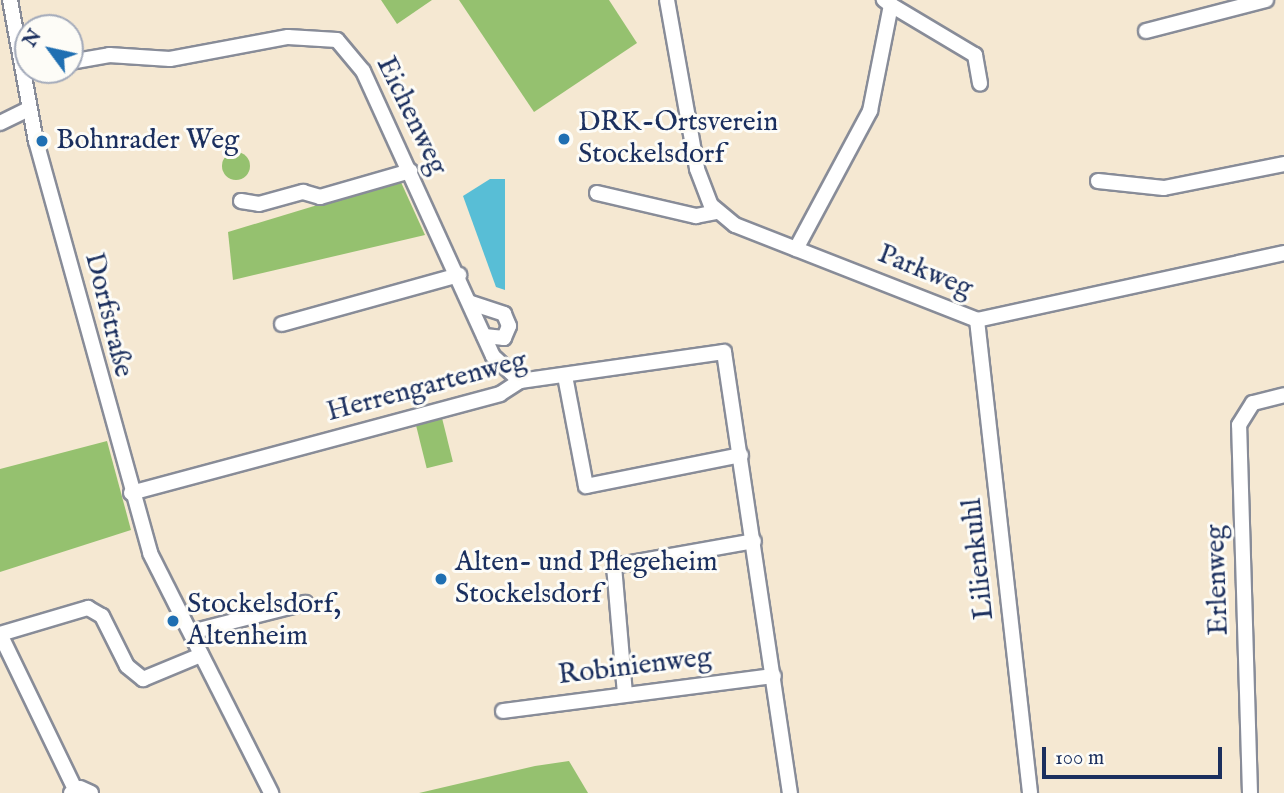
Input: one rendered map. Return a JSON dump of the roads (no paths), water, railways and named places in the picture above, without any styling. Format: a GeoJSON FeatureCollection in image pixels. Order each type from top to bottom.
{"type":"FeatureCollection","features":[{"type":"Feature","properties":{"kind":"street"},"geometry":{"type":"LineString","coordinates":[[667,0],[691,149],[716,212]]}},
{"type":"Feature","properties":{"kind":"street"},"geometry":{"type":"LineString","coordinates":[[1146,31],[1266,0]]}},
{"type":"Feature","properties":{"kind":"street"},"geometry":{"type":"LineString","coordinates":[[796,249],[870,111],[888,2],[975,55],[980,84]]}},
{"type":"Feature","properties":{"kind":"street","name":"Eichenweg"},"geometry":{"type":"LineString","coordinates":[[84,59],[109,55],[170,59],[321,34],[354,54],[459,275],[493,356],[520,381]]}},
{"type":"Feature","properties":{"kind":"street","name":"Dorfstraße"},"geometry":{"type":"LineString","coordinates":[[28,84],[29,109],[131,493],[150,553],[271,793]]}},
{"type":"Feature","properties":{"kind":"street"},"geometry":{"type":"LineString","coordinates":[[0,123],[29,109]]}},
{"type":"Feature","properties":{"kind":"street"},"geometry":{"type":"LineString","coordinates":[[1098,181],[1173,187],[1284,164]]}},
{"type":"Feature","properties":{"kind":"street"},"geometry":{"type":"LineString","coordinates":[[241,201],[259,204],[303,192],[320,197],[410,171]]}},
{"type":"Feature","properties":{"kind":"street","name":"Parkweg"},"geometry":{"type":"LineString","coordinates":[[597,193],[696,216],[716,212],[796,249],[977,320],[1284,253]]}},
{"type":"Feature","properties":{"kind":"street"},"geometry":{"type":"LineString","coordinates":[[282,324],[459,275]]}},
{"type":"Feature","properties":{"kind":"street"},"geometry":{"type":"LineString","coordinates":[[471,303],[504,314],[509,327],[504,338],[484,336]]}},
{"type":"Feature","properties":{"kind":"street","name":"Lilienkuhl"},"geometry":{"type":"LineString","coordinates":[[977,320],[1030,793]]}},
{"type":"Feature","properties":{"kind":"street","name":"Herrengartenweg"},"geometry":{"type":"LineString","coordinates":[[131,493],[500,394],[520,381],[724,352],[790,793]]}},
{"type":"Feature","properties":{"kind":"street"},"geometry":{"type":"LineString","coordinates":[[565,376],[586,486],[741,455]]}},
{"type":"Feature","properties":{"kind":"street","name":"Erlenweg"},"geometry":{"type":"LineString","coordinates":[[1250,793],[1238,425],[1253,403],[1284,395]]}},
{"type":"Feature","properties":{"kind":"street"},"geometry":{"type":"LineString","coordinates":[[625,694],[614,566],[754,541]]}},
{"type":"Feature","properties":{"kind":"street"},"geometry":{"type":"LineString","coordinates":[[191,632],[305,603]]}},
{"type":"Feature","properties":{"kind":"street"},"geometry":{"type":"LineString","coordinates":[[91,793],[73,791],[0,634],[88,608],[102,616],[127,666],[143,679],[201,655]]}},
{"type":"Feature","properties":{"kind":"street","name":"Robinienweg"},"geometry":{"type":"LineString","coordinates":[[503,711],[774,676]]}},
{"type":"Feature","properties":{"kind":"water"},"geometry":{"type":"Polygon","coordinates":[[[490,179],[505,179],[505,290],[496,287],[463,196],[490,179]]]}},
{"type":"Feature","properties":{"kind":"place","name":"DRK-Ortsverein Stockelsdorf"},"geometry":{"type":"Point","coordinates":[564,139]}},
{"type":"Feature","properties":{"kind":"place","name":"Bohnrader Weg"},"geometry":{"type":"Point","coordinates":[42,141]}},
{"type":"Feature","properties":{"kind":"place","name":"Alten- und Pflegeheim Stockelsdorf"},"geometry":{"type":"Point","coordinates":[441,579]}},
{"type":"Feature","properties":{"kind":"place","name":"Stockelsdorf, Altenheim"},"geometry":{"type":"Point","coordinates":[173,621]}}]}
